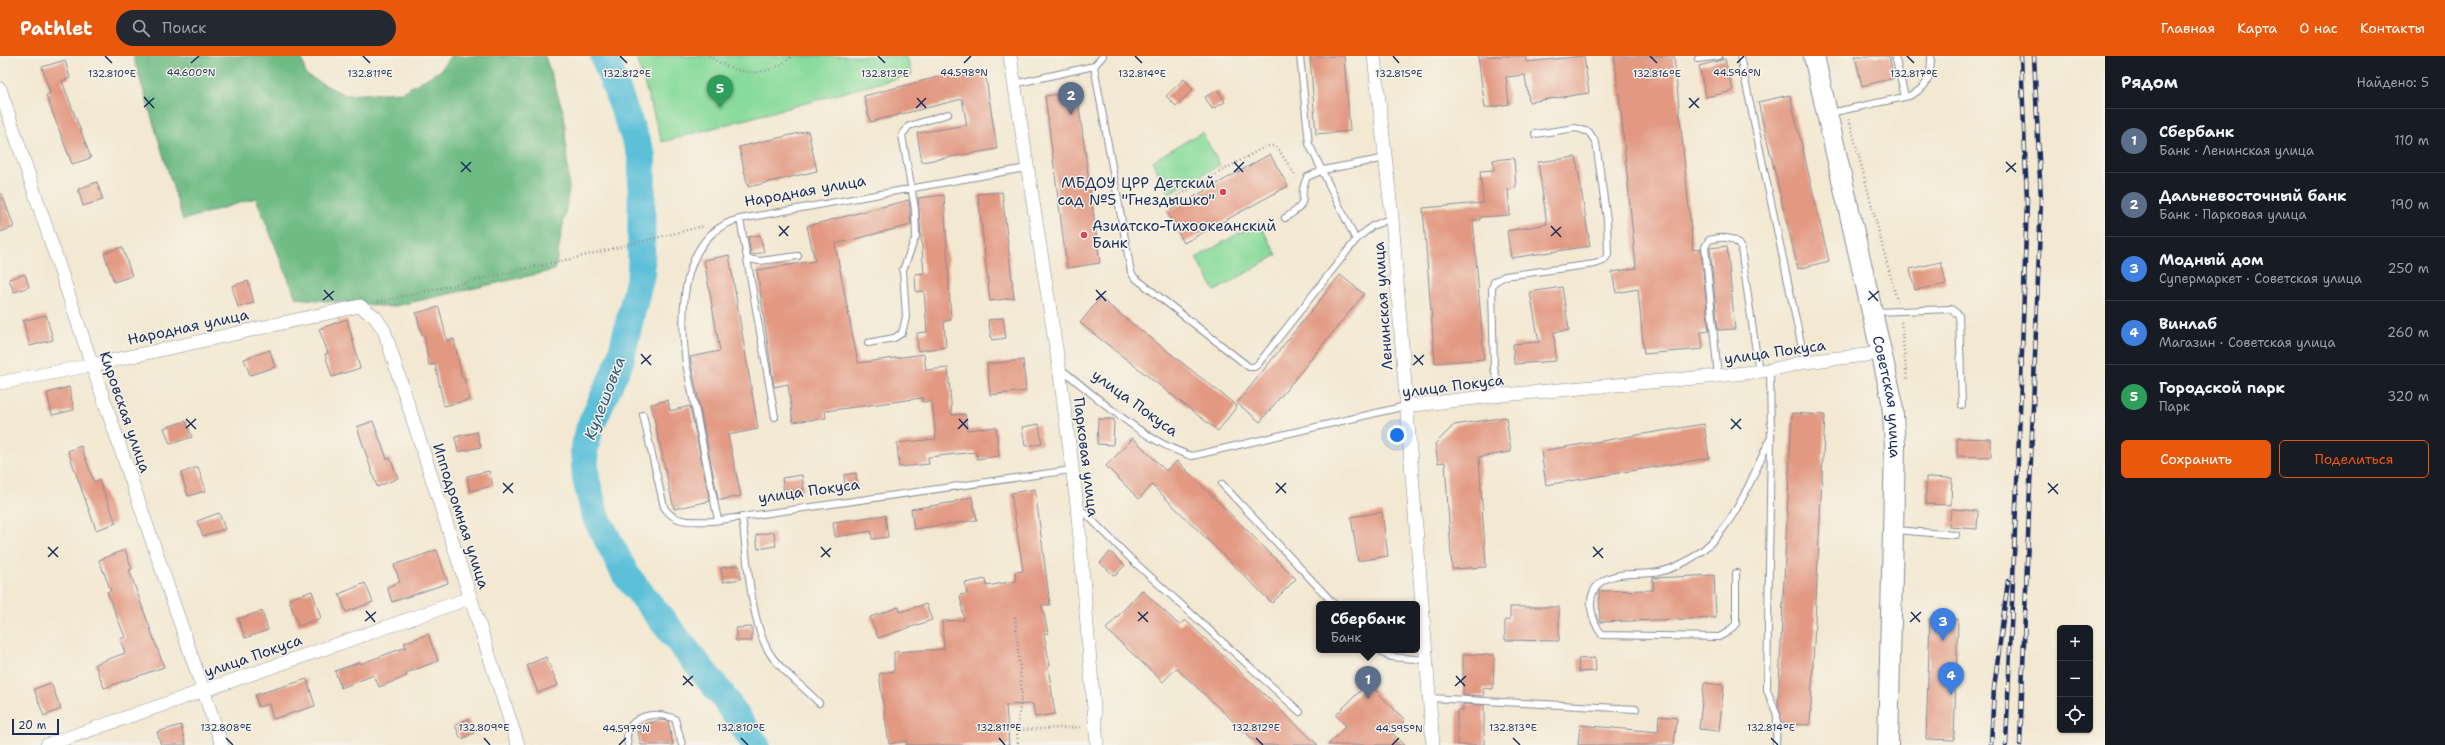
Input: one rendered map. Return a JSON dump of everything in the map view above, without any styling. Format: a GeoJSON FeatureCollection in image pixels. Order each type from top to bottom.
{"type":"FeatureCollection","features":[{"type":"Feature","properties":{"kind":"main road","name":"Советская улица"},"geometry":{"type":"LineString","coordinates":[[1814,56],[1829,114],[1883,353],[1892,400],[1895,446],[1888,745]]}},
{"type":"Feature","properties":{"kind":"street","name":"Парковая улица"},"geometry":{"type":"LineString","coordinates":[[1010,56],[1026,168],[1059,367],[1071,470],[1077,505],[1097,745]]}},
{"type":"Feature","properties":{"kind":"street","name":"Ленинская улица"},"geometry":{"type":"LineString","coordinates":[[1374,56],[1392,218],[1433,745]]}},
{"type":"Feature","properties":{"kind":"street","name":"Кировская улица"},"geometry":{"type":"LineString","coordinates":[[0,89],[92,365],[222,745]]}},
{"type":"Feature","properties":{"kind":"street","name":"Народная улица"},"geometry":{"type":"LineString","coordinates":[[0,383],[92,365],[360,306]]}},
{"type":"Feature","properties":{"kind":"street","name":"Ипподромная улица"},"geometry":{"type":"LineString","coordinates":[[360,306],[375,316],[384,330],[518,745]]}},
{"type":"Feature","properties":{"kind":"street","name":"улица Покуса"},"geometry":{"type":"LineString","coordinates":[[1406,406],[1502,395],[1764,371],[1805,362],[1883,353]]}},
{"type":"Feature","properties":{"kind":"street","name":"улица Покуса"},"geometry":{"type":"LineString","coordinates":[[47,745],[470,598]]}},
{"type":"Feature","properties":{"kind":"lane"},"geometry":{"type":"LineString","coordinates":[[1014,84],[1094,66],[1103,56]]}},
{"type":"Feature","properties":{"kind":"lane"},"geometry":{"type":"LineString","coordinates":[[1300,56],[1309,144],[1356,240]]}},
{"type":"Feature","properties":{"kind":"lane"},"geometry":{"type":"LineString","coordinates":[[1698,59],[1719,56]]}},
{"type":"Feature","properties":{"kind":"lane"},"geometry":{"type":"LineString","coordinates":[[1740,56],[1805,362]]}},
{"type":"Feature","properties":{"kind":"lane"},"geometry":{"type":"LineString","coordinates":[[1895,56],[1906,97]]}},
{"type":"Feature","properties":{"kind":"lane"},"geometry":{"type":"LineString","coordinates":[[1829,114],[1906,97],[1924,88],[1928,79],[1931,56]]}},
{"type":"Feature","properties":{"kind":"lane"},"geometry":{"type":"LineString","coordinates":[[1094,66],[1130,272],[1134,277],[1249,367],[1254,367],[1258,364],[1356,240],[1372,226],[1392,218]]}},
{"type":"Feature","properties":{"kind":"lane"},"geometry":{"type":"LineString","coordinates":[[868,343],[894,338],[902,333],[906,317],[903,270],[916,236],[912,188],[902,135],[909,126],[948,114]]}},
{"type":"Feature","properties":{"kind":"lane"},"geometry":{"type":"LineString","coordinates":[[1502,395],[1494,369],[1492,288],[1494,282],[1505,276],[1595,264],[1603,261],[1608,255],[1607,220],[1596,143],[1589,132],[1576,128],[1536,134]]}},
{"type":"Feature","properties":{"kind":"lane"},"geometry":{"type":"LineString","coordinates":[[1284,218],[1300,209],[1304,202],[1302,185],[1307,177],[1323,170],[1386,158]]}},
{"type":"Feature","properties":{"kind":"lane","name":"Народная улица"},"geometry":{"type":"LineString","coordinates":[[775,417],[740,219],[1026,168]]}},
{"type":"Feature","properties":{"kind":"lane"},"geometry":{"type":"LineString","coordinates":[[718,520],[686,364],[684,349],[686,289],[690,268],[698,250],[706,238],[728,222],[740,219]]}},
{"type":"Feature","properties":{"kind":"lane"},"geometry":{"type":"LineString","coordinates":[[1718,376],[1705,247],[1709,240],[1716,238],[1732,238],[1738,242],[1741,248],[1764,371],[1771,437],[1767,690],[1777,715],[1776,745]]}},
{"type":"Feature","properties":{"kind":"lane"},"geometry":{"type":"LineString","coordinates":[[747,259],[760,262],[798,256]]}},
{"type":"Feature","properties":{"kind":"lane"},"geometry":{"type":"LineString","coordinates":[[1873,312],[1951,309],[1959,315],[1962,405]]}},
{"type":"Feature","properties":{"kind":"lane","name":"улица Покуса"},"geometry":{"type":"LineString","coordinates":[[1059,367],[1118,414],[1174,451],[1192,456],[1406,406]]}},
{"type":"Feature","properties":{"kind":"lane","name":"улица Покуса"},"geometry":{"type":"LineString","coordinates":[[643,415],[664,507],[669,516],[683,521],[718,520],[1071,470]]}},
{"type":"Feature","properties":{"kind":"lane"},"geometry":{"type":"LineString","coordinates":[[1736,573],[1736,624],[1728,632],[1719,636],[1602,635],[1592,615],[1593,591],[1601,582],[1613,577],[1659,572],[1674,567],[1700,554],[1714,541],[1735,511],[1771,437]]}},
{"type":"Feature","properties":{"kind":"lane"},"geometry":{"type":"LineString","coordinates":[[1222,484],[1331,601]]}},
{"type":"Feature","properties":{"kind":"lane"},"geometry":{"type":"LineString","coordinates":[[1077,505],[1132,560],[1300,712]]}},
{"type":"Feature","properties":{"kind":"lane"},"geometry":{"type":"LineString","coordinates":[[742,516],[755,610],[763,641],[772,657],[790,676],[819,702]]}},
{"type":"Feature","properties":{"kind":"lane"},"geometry":{"type":"LineString","coordinates":[[1893,530],[1956,535]]}},
{"type":"Feature","properties":{"kind":"lane"},"geometry":{"type":"LineString","coordinates":[[1384,653],[1391,657],[1427,660]]}},
{"type":"Feature","properties":{"kind":"lane"},"geometry":{"type":"LineString","coordinates":[[1430,698],[1636,709]]}},
{"type":"Feature","properties":{"kind":"lane"},"geometry":{"type":"LineString","coordinates":[[628,745],[628,730],[633,723],[641,717],[653,714],[666,714],[675,719],[682,745]]}},
{"type":"Feature","properties":{"kind":"path"},"geometry":{"type":"LineString","coordinates":[[709,56],[726,68],[745,73],[766,72],[784,64],[792,56]]}},
{"type":"Feature","properties":{"kind":"path"},"geometry":{"type":"LineString","coordinates":[[1177,196],[1266,146],[1273,146],[1279,150],[1302,185]]}},
{"type":"Feature","properties":{"kind":"path"},"geometry":{"type":"LineString","coordinates":[[360,306],[579,257],[674,232],[728,222]]}},
{"type":"Feature","properties":{"kind":"path"},"geometry":{"type":"LineString","coordinates":[[1015,616],[1022,692],[1017,730],[1018,745]]}},
{"type":"Feature","properties":{"kind":"path"},"geometry":{"type":"LineString","coordinates":[[1017,730],[1095,727]]}},
{"type":"Feature","properties":{"kind":"green space"},"geometry":{"type":"Polygon","coordinates":[[[133,56],[301,56],[306,75],[345,95],[402,92],[440,71],[450,56],[545,56],[564,114],[569,190],[555,270],[391,307],[296,298],[256,198],[183,220],[133,56]]]}},
{"type":"Feature","properties":{"kind":"green space"},"geometry":{"type":"Polygon","coordinates":[[[636,56],[907,56],[912,74],[662,142],[636,56]]]}},
{"type":"Feature","properties":{"kind":"green space"},"geometry":{"type":"Polygon","coordinates":[[[1202,132],[1220,165],[1169,193],[1152,161],[1202,132]]]}},
{"type":"Feature","properties":{"kind":"green space"},"geometry":{"type":"Polygon","coordinates":[[[1258,222],[1277,255],[1215,291],[1196,258],[1258,222]]]}},
{"type":"Feature","properties":{"kind":"building"},"geometry":{"type":"Polygon","coordinates":[[[1310,56],[1344,56],[1350,131],[1316,134],[1310,56]]]}},
{"type":"Feature","properties":{"kind":"building"},"geometry":{"type":"Polygon","coordinates":[[[1478,56],[1525,56],[1526,62],[1584,56],[1589,93],[1529,102],[1525,75],[1506,77],[1509,104],[1485,108],[1478,56]]]}},
{"type":"Feature","properties":{"kind":"building"},"geometry":{"type":"Polygon","coordinates":[[[1614,56],[1674,56],[1693,250],[1701,249],[1709,331],[1701,332],[1703,349],[1644,354],[1638,289],[1616,293],[1612,272],[1636,268],[1621,111],[1614,56]]]}},
{"type":"Feature","properties":{"kind":"building"},"geometry":{"type":"Polygon","coordinates":[[[1855,56],[1889,56],[1894,78],[1862,86],[1855,56]]]}},
{"type":"Feature","properties":{"kind":"building"},"geometry":{"type":"Polygon","coordinates":[[[1725,59],[1733,91],[1706,97],[1699,66],[1725,59]]]}},
{"type":"Feature","properties":{"kind":"building"},"geometry":{"type":"Polygon","coordinates":[[[65,60],[70,78],[62,81],[91,158],[72,164],[46,95],[50,93],[42,67],[65,60]]]}},
{"type":"Feature","properties":{"kind":"building"},"geometry":{"type":"Polygon","coordinates":[[[985,72],[997,149],[922,162],[917,133],[967,125],[962,99],[870,122],[864,96],[953,73],[954,77],[985,72]]]}},
{"type":"Feature","properties":{"kind":"building"},"geometry":{"type":"Polygon","coordinates":[[[1184,79],[1193,89],[1176,106],[1166,96],[1184,79]]]}},
{"type":"Feature","properties":{"kind":"building"},"geometry":{"type":"Polygon","coordinates":[[[1218,90],[1225,102],[1212,109],[1205,97],[1218,90]]]}},
{"type":"Feature","properties":{"kind":"building"},"geometry":{"type":"Polygon","coordinates":[[[1077,92],[1100,263],[1067,268],[1045,96],[1077,92]]]}},
{"type":"Feature","properties":{"kind":"building"},"geometry":{"type":"Polygon","coordinates":[[[1790,95],[1829,261],[1798,269],[1758,102],[1790,95]]]}},
{"type":"Feature","properties":{"kind":"building"},"geometry":{"type":"Polygon","coordinates":[[[808,131],[817,171],[748,187],[739,147],[808,131]]]}},
{"type":"Feature","properties":{"kind":"building"},"geometry":{"type":"Polygon","coordinates":[[[1270,154],[1288,186],[1184,243],[1167,212],[1270,154]]]}},
{"type":"Feature","properties":{"kind":"building"},"geometry":{"type":"Polygon","coordinates":[[[1576,157],[1590,246],[1511,258],[1507,231],[1547,224],[1538,162],[1576,157]]]}},
{"type":"Feature","properties":{"kind":"building"},"geometry":{"type":"Polygon","coordinates":[[[1514,158],[1516,188],[1508,189],[1510,215],[1480,217],[1480,220],[1473,220],[1484,359],[1435,363],[1423,208],[1483,203],[1480,171],[1494,170],[1493,160],[1514,158]]]}},
{"type":"Feature","properties":{"kind":"building"},"geometry":{"type":"Polygon","coordinates":[[[97,182],[103,200],[83,206],[78,189],[97,182]]]}},
{"type":"Feature","properties":{"kind":"building"},"geometry":{"type":"Polygon","coordinates":[[[1002,192],[1014,298],[990,301],[978,194],[1002,192]]]}},
{"type":"Feature","properties":{"kind":"building"},"geometry":{"type":"Polygon","coordinates":[[[0,194],[2,194],[14,227],[0,232],[0,194]]]}},
{"type":"Feature","properties":{"kind":"building"},"geometry":{"type":"Polygon","coordinates":[[[944,195],[951,320],[944,321],[946,347],[918,351],[917,333],[927,332],[924,291],[916,292],[915,274],[924,273],[918,198],[944,195]]]}},
{"type":"Feature","properties":{"kind":"building"},"geometry":{"type":"Polygon","coordinates":[[[909,200],[911,225],[835,244],[858,363],[924,354],[926,370],[948,368],[952,415],[965,414],[967,430],[996,427],[999,456],[977,459],[976,452],[928,457],[929,464],[899,467],[897,443],[936,439],[932,401],[922,402],[922,398],[825,411],[826,418],[793,422],[788,384],[774,387],[757,270],[815,261],[807,226],[909,200]]]}},
{"type":"Feature","properties":{"kind":"building"},"geometry":{"type":"Polygon","coordinates":[[[760,235],[764,252],[751,255],[748,237],[760,235]]]}},
{"type":"Feature","properties":{"kind":"building"},"geometry":{"type":"Polygon","coordinates":[[[1727,246],[1735,329],[1718,330],[1710,248],[1727,246]]]}},
{"type":"Feature","properties":{"kind":"building"},"geometry":{"type":"Polygon","coordinates":[[[122,247],[132,276],[114,282],[104,253],[122,247]]]}},
{"type":"Feature","properties":{"kind":"building"},"geometry":{"type":"Polygon","coordinates":[[[729,255],[758,429],[728,435],[741,496],[721,500],[718,499],[690,357],[720,351],[704,260],[729,255]]]}},
{"type":"Feature","properties":{"kind":"building"},"geometry":{"type":"Polygon","coordinates":[[[1941,262],[1946,284],[1915,290],[1910,269],[1941,262]]]}},
{"type":"Feature","properties":{"kind":"building"},"geometry":{"type":"Polygon","coordinates":[[[25,274],[29,287],[14,292],[9,279],[25,274]]]}},
{"type":"Feature","properties":{"kind":"building"},"geometry":{"type":"Polygon","coordinates":[[[1340,275],[1364,294],[1260,422],[1237,403],[1340,275]]]}},
{"type":"Feature","properties":{"kind":"building"},"geometry":{"type":"Polygon","coordinates":[[[248,281],[254,303],[238,307],[232,286],[248,281]]]}},
{"type":"Feature","properties":{"kind":"building"},"geometry":{"type":"Polygon","coordinates":[[[1562,287],[1569,330],[1554,332],[1556,361],[1514,364],[1513,344],[1539,342],[1530,292],[1562,287]]]}},
{"type":"Feature","properties":{"kind":"building"},"geometry":{"type":"Polygon","coordinates":[[[1100,298],[1237,406],[1218,431],[1080,323],[1100,298]]]}},
{"type":"Feature","properties":{"kind":"building"},"geometry":{"type":"Polygon","coordinates":[[[439,307],[447,341],[454,339],[462,378],[464,378],[469,400],[444,406],[435,364],[429,365],[424,335],[422,335],[416,313],[439,307]]]}},
{"type":"Feature","properties":{"kind":"building"},"geometry":{"type":"Polygon","coordinates":[[[46,315],[53,340],[30,346],[23,321],[46,315]]]}},
{"type":"Feature","properties":{"kind":"building"},"geometry":{"type":"Polygon","coordinates":[[[1003,318],[1006,338],[992,340],[988,320],[1003,318]]]}},
{"type":"Feature","properties":{"kind":"building"},"geometry":{"type":"Polygon","coordinates":[[[347,319],[360,368],[332,377],[325,354],[328,353],[319,329],[347,319]]]}},
{"type":"Feature","properties":{"kind":"building"},"geometry":{"type":"Polygon","coordinates":[[[270,350],[275,367],[250,375],[244,359],[270,350]]]}},
{"type":"Feature","properties":{"kind":"building"},"geometry":{"type":"Polygon","coordinates":[[[1023,360],[1026,391],[990,395],[987,364],[1023,360]]]}},
{"type":"Feature","properties":{"kind":"building"},"geometry":{"type":"Polygon","coordinates":[[[69,387],[74,410],[52,415],[47,393],[69,387]]]}},
{"type":"Feature","properties":{"kind":"building"},"geometry":{"type":"Polygon","coordinates":[[[668,400],[670,411],[690,406],[710,501],[674,509],[651,404],[668,400]]]}},
{"type":"Feature","properties":{"kind":"building"},"geometry":{"type":"Polygon","coordinates":[[[1792,413],[1825,415],[1810,725],[1781,724],[1781,714],[1778,705],[1792,413]]]}},
{"type":"Feature","properties":{"kind":"building"},"geometry":{"type":"Polygon","coordinates":[[[1506,417],[1511,452],[1479,457],[1486,567],[1452,569],[1445,462],[1438,463],[1435,444],[1454,425],[1506,417]]]}},
{"type":"Feature","properties":{"kind":"building"},"geometry":{"type":"Polygon","coordinates":[[[1098,419],[1114,419],[1113,445],[1097,444],[1098,419]]]}},
{"type":"Feature","properties":{"kind":"building"},"geometry":{"type":"Polygon","coordinates":[[[186,421],[192,437],[170,444],[164,428],[186,421]]]}},
{"type":"Feature","properties":{"kind":"building"},"geometry":{"type":"Polygon","coordinates":[[[373,421],[387,459],[390,458],[398,478],[377,487],[357,427],[373,421]]]}},
{"type":"Feature","properties":{"kind":"building"},"geometry":{"type":"Polygon","coordinates":[[[1039,424],[1042,444],[1025,446],[1022,427],[1039,424]]]}},
{"type":"Feature","properties":{"kind":"building"},"geometry":{"type":"Polygon","coordinates":[[[1704,424],[1709,458],[1546,485],[1541,451],[1704,424]]]}},
{"type":"Feature","properties":{"kind":"building"},"geometry":{"type":"Polygon","coordinates":[[[477,432],[481,447],[458,452],[455,437],[477,432]]]}},
{"type":"Feature","properties":{"kind":"building"},"geometry":{"type":"Polygon","coordinates":[[[1133,438],[1166,471],[1177,461],[1296,579],[1272,603],[1152,485],[1139,499],[1106,466],[1133,438]]]}},
{"type":"Feature","properties":{"kind":"building"},"geometry":{"type":"Polygon","coordinates":[[[1957,438],[1991,439],[1991,457],[1957,456],[1957,438]]]}},
{"type":"Feature","properties":{"kind":"building"},"geometry":{"type":"Polygon","coordinates":[[[81,446],[94,482],[99,480],[116,523],[96,530],[68,451],[81,446]]]}},
{"type":"Feature","properties":{"kind":"building"},"geometry":{"type":"Polygon","coordinates":[[[198,467],[206,491],[188,496],[181,473],[198,467]]]}},
{"type":"Feature","properties":{"kind":"building"},"geometry":{"type":"Polygon","coordinates":[[[489,471],[493,486],[470,491],[467,476],[489,471]]]}},
{"type":"Feature","properties":{"kind":"building"},"geometry":{"type":"Polygon","coordinates":[[[856,473],[857,486],[845,487],[844,475],[856,473]]]}},
{"type":"Feature","properties":{"kind":"building"},"geometry":{"type":"Polygon","coordinates":[[[802,475],[804,490],[784,492],[782,478],[802,475]]]}},
{"type":"Feature","properties":{"kind":"building"},"geometry":{"type":"Polygon","coordinates":[[[1926,477],[1952,478],[1951,505],[1926,504],[1926,477]]]}},
{"type":"Feature","properties":{"kind":"building"},"geometry":{"type":"Polygon","coordinates":[[[1035,489],[1050,605],[1042,605],[1048,633],[1044,634],[1050,666],[1048,666],[1055,714],[1035,717],[1033,704],[1006,705],[1009,745],[906,745],[906,741],[889,744],[879,674],[894,671],[894,652],[944,649],[942,621],[964,620],[960,595],[967,594],[965,583],[986,579],[987,586],[1016,581],[1015,572],[1023,571],[1011,493],[1035,489]]]}},
{"type":"Feature","properties":{"kind":"building"},"geometry":{"type":"Polygon","coordinates":[[[972,497],[977,520],[914,529],[911,509],[955,502],[972,497]]]}},
{"type":"Feature","properties":{"kind":"building"},"geometry":{"type":"Polygon","coordinates":[[[1951,509],[1978,511],[1977,529],[1949,527],[1951,509]]]}},
{"type":"Feature","properties":{"kind":"building"},"geometry":{"type":"Polygon","coordinates":[[[1382,512],[1388,556],[1358,561],[1351,517],[1382,512]]]}},
{"type":"Feature","properties":{"kind":"building"},"geometry":{"type":"Polygon","coordinates":[[[219,513],[225,529],[203,536],[197,521],[219,513]]]}},
{"type":"Feature","properties":{"kind":"building"},"geometry":{"type":"Polygon","coordinates":[[[885,515],[888,537],[872,539],[871,531],[835,537],[833,522],[885,515]]]}},
{"type":"Feature","properties":{"kind":"building"},"geometry":{"type":"Polygon","coordinates":[[[774,532],[776,546],[758,549],[756,535],[774,532]]]}},
{"type":"Feature","properties":{"kind":"building"},"geometry":{"type":"Polygon","coordinates":[[[125,550],[132,569],[129,570],[164,667],[104,688],[95,664],[125,653],[120,639],[125,637],[107,592],[111,591],[99,560],[125,550]]]}},
{"type":"Feature","properties":{"kind":"building"},"geometry":{"type":"Polygon","coordinates":[[[437,550],[448,583],[392,602],[387,587],[400,582],[394,565],[437,550]]]}},
{"type":"Feature","properties":{"kind":"building"},"geometry":{"type":"Polygon","coordinates":[[[1110,552],[1125,565],[1115,576],[1100,563],[1110,552]]]}},
{"type":"Feature","properties":{"kind":"building"},"geometry":{"type":"Polygon","coordinates":[[[739,565],[741,579],[723,582],[721,568],[739,565]]]}},
{"type":"Feature","properties":{"kind":"building"},"geometry":{"type":"Polygon","coordinates":[[[1714,575],[1716,618],[1600,622],[1599,591],[1653,590],[1653,578],[1714,575]]]}},
{"type":"Feature","properties":{"kind":"building"},"geometry":{"type":"Polygon","coordinates":[[[365,583],[373,602],[346,612],[339,594],[365,583]]]}},
{"type":"Feature","properties":{"kind":"building"},"geometry":{"type":"Polygon","coordinates":[[[1142,590],[1179,625],[1185,620],[1318,745],[1259,745],[1176,668],[1163,682],[1106,629],[1142,590]]]}},
{"type":"Feature","properties":{"kind":"building"},"geometry":{"type":"Polygon","coordinates":[[[312,591],[321,618],[298,626],[289,599],[312,591]]]}},
{"type":"Feature","properties":{"kind":"building"},"geometry":{"type":"Polygon","coordinates":[[[926,604],[932,620],[878,638],[870,617],[899,607],[900,612],[926,604]]]}},
{"type":"Feature","properties":{"kind":"building"},"geometry":{"type":"Polygon","coordinates":[[[1510,607],[1559,607],[1559,641],[1505,640],[1505,620],[1510,620],[1510,607]]]}},
{"type":"Feature","properties":{"kind":"building"},"geometry":{"type":"Polygon","coordinates":[[[262,611],[268,630],[245,638],[238,619],[262,611]]]}},
{"type":"Feature","properties":{"kind":"building"},"geometry":{"type":"Polygon","coordinates":[[[1930,618],[1958,619],[1954,740],[1926,739],[1930,618]]]}},
{"type":"Feature","properties":{"kind":"building"},"geometry":{"type":"Polygon","coordinates":[[[752,627],[752,641],[736,641],[736,628],[752,627]]]}},
{"type":"Feature","properties":{"kind":"building"},"geometry":{"type":"Polygon","coordinates":[[[428,634],[438,661],[406,673],[407,676],[379,687],[374,675],[341,688],[335,671],[360,662],[360,664],[406,647],[404,643],[428,634]]]}},
{"type":"Feature","properties":{"kind":"building"},"geometry":{"type":"Polygon","coordinates":[[[1463,654],[1494,655],[1493,689],[1483,688],[1484,696],[1463,695],[1463,654]]]}},
{"type":"Feature","properties":{"kind":"building"},"geometry":{"type":"Polygon","coordinates":[[[546,657],[558,685],[538,693],[527,665],[546,657]]]}},
{"type":"Feature","properties":{"kind":"building"},"geometry":{"type":"Polygon","coordinates":[[[1595,658],[1596,671],[1579,672],[1578,659],[1595,658]]]}},
{"type":"Feature","properties":{"kind":"building"},"geometry":{"type":"Polygon","coordinates":[[[307,679],[315,706],[273,719],[269,704],[258,707],[255,695],[307,679]]]}},
{"type":"Feature","properties":{"kind":"building"},"geometry":{"type":"Polygon","coordinates":[[[51,683],[61,709],[44,716],[34,689],[51,683]]]}},
{"type":"Feature","properties":{"kind":"building"},"geometry":{"type":"Polygon","coordinates":[[[1368,683],[1405,720],[1392,733],[1404,745],[1328,745],[1346,726],[1336,715],[1368,683]]]}},
{"type":"Feature","properties":{"kind":"building"},"geometry":{"type":"Polygon","coordinates":[[[1704,683],[1724,685],[1719,731],[1699,729],[1704,683]]]}},
{"type":"Feature","properties":{"kind":"building"},"geometry":{"type":"Polygon","coordinates":[[[1463,704],[1484,705],[1484,745],[1457,745],[1457,710],[1463,710],[1463,704]]]}},
{"type":"Feature","properties":{"kind":"building"},"geometry":{"type":"Polygon","coordinates":[[[1659,716],[1677,718],[1674,745],[1578,745],[1580,725],[1658,732],[1659,716]]]}},
{"type":"Feature","properties":{"kind":"building"},"geometry":{"type":"Polygon","coordinates":[[[468,719],[474,733],[461,739],[455,725],[468,719]]]}},
{"type":"Feature","properties":{"kind":"building"},"geometry":{"type":"Polygon","coordinates":[[[662,720],[668,721],[673,745],[641,745],[637,726],[662,720]]]}},
{"type":"Feature","properties":{"kind":"building"},"geometry":{"type":"Polygon","coordinates":[[[181,725],[186,745],[161,745],[157,732],[181,725]]]}},
{"type":"Feature","properties":{"kind":"waterway","name":"Кулешовка"},"geometry":{"type":"LineString","coordinates":[[604,56],[642,157],[641,273],[620,361],[590,427],[584,451],[586,479],[595,515],[626,575],[722,695],[756,745]]}},
{"type":"Feature","properties":{"kind":"railway"},"geometry":{"type":"LineString","coordinates":[[2006,745],[2027,200],[2021,56]]}},
{"type":"Feature","properties":{"kind":"railway"},"geometry":{"type":"LineString","coordinates":[[2020,745],[2041,200],[2034,56]]}},
{"type":"Feature","properties":{"kind":"railway"},"geometry":{"type":"LineString","coordinates":[[1991,745],[1994,688],[2008,581]]}},
{"type":"Feature","properties":{"kind":"place","name":"Городской парк"},"geometry":{"type":"Point","coordinates":[720,108]}},
{"type":"Feature","properties":{"kind":"place","name":"Дальневосточный банк"},"geometry":{"type":"Point","coordinates":[1071,115]}},
{"type":"Feature","properties":{"kind":"place","name":"МБДОУ ЦРР Детский сад №5 \"Гнездышко\""},"geometry":{"type":"Point","coordinates":[1223,192]}},
{"type":"Feature","properties":{"kind":"place","name":"Азиатско-Тихоокеанский Банк"},"geometry":{"type":"Point","coordinates":[1084,235]}},
{"type":"Feature","properties":{"kind":"place","name":"Модный дом"},"geometry":{"type":"Point","coordinates":[1943,641]}},
{"type":"Feature","properties":{"kind":"place","name":"Винлаб"},"geometry":{"type":"Point","coordinates":[1951,695]}},
{"type":"Feature","properties":{"kind":"place","name":"Сбербанк"},"geometry":{"type":"Point","coordinates":[1368,699]}}]}
